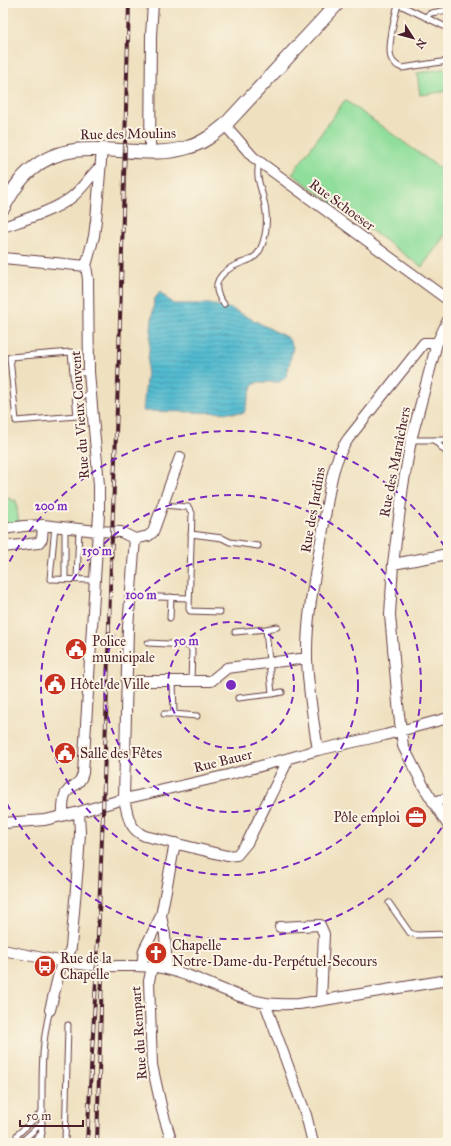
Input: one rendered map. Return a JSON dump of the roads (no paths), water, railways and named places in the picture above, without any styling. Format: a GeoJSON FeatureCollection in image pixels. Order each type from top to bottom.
{"type":"FeatureCollection","features":[{"type":"Feature","properties":{"kind":"main road","name":"Rue des Moulins"},"geometry":{"type":"LineString","coordinates":[[3,208],[24,176],[40,163],[50,158],[71,151],[84,149],[150,152],[169,151],[188,148],[206,140],[225,125],[338,3]]}},
{"type":"Feature","properties":{"kind":"street"},"geometry":{"type":"LineString","coordinates":[[150,152],[151,36],[153,3]]}},
{"type":"Feature","properties":{"kind":"street","name":"Rue Schoeser"},"geometry":{"type":"LineString","coordinates":[[225,125],[240,143],[259,161],[448,300]]}},
{"type":"Feature","properties":{"kind":"street","name":"Rue du Vieux Couvent"},"geometry":{"type":"LineString","coordinates":[[62,816],[63,801],[66,793],[80,781],[82,773],[99,514],[99,485],[89,372],[88,279],[86,266],[94,236],[102,150]]}},
{"type":"Feature","properties":{"kind":"street"},"geometry":{"type":"LineString","coordinates":[[3,227],[34,216],[67,200],[73,196],[100,167]]}},
{"type":"Feature","properties":{"kind":"street"},"geometry":{"type":"LineString","coordinates":[[3,258],[86,266]]}},
{"type":"Feature","properties":{"kind":"street"},"geometry":{"type":"LineString","coordinates":[[437,343],[448,320]]}},
{"type":"Feature","properties":{"kind":"street","name":"Rue des Jardins"},"geometry":{"type":"LineString","coordinates":[[318,750],[312,711],[307,658],[310,611],[314,583],[330,487],[336,461],[348,438],[424,343],[437,343]]}},
{"type":"Feature","properties":{"kind":"street","name":"Rue des Maraîchers"},"geometry":{"type":"LineString","coordinates":[[437,343],[411,440],[403,486],[393,564],[390,614],[403,746],[424,787],[448,825]]}},
{"type":"Feature","properties":{"kind":"street"},"geometry":{"type":"LineString","coordinates":[[3,529],[43,525],[121,532],[135,539],[151,535],[180,457]]}},
{"type":"Feature","properties":{"kind":"street"},"geometry":{"type":"LineString","coordinates":[[3,547],[38,543],[42,539],[43,525]]}},
{"type":"Feature","properties":{"kind":"street"},"geometry":{"type":"LineString","coordinates":[[135,539],[128,627],[124,799],[131,823],[136,832],[145,836],[227,856],[237,854],[247,843],[289,758]]}},
{"type":"Feature","properties":{"kind":"street"},"geometry":{"type":"LineString","coordinates":[[393,564],[448,554]]}},
{"type":"Feature","properties":{"kind":"street"},"geometry":{"type":"LineString","coordinates":[[127,689],[138,681],[211,681],[227,668],[307,658]]}},
{"type":"Feature","properties":{"kind":"street","name":"Rue Bauer"},"geometry":{"type":"LineString","coordinates":[[3,823],[45,820],[79,812],[124,799],[228,775],[318,750],[385,735],[448,718]]}},
{"type":"Feature","properties":{"kind":"street"},"geometry":{"type":"LineString","coordinates":[[433,802],[448,798]]}},
{"type":"Feature","properties":{"kind":"street"},"geometry":{"type":"LineString","coordinates":[[50,1010],[73,932],[80,833],[79,812]]}},
{"type":"Feature","properties":{"kind":"street"},"geometry":{"type":"LineString","coordinates":[[167,969],[165,935],[161,916],[175,843]]}},
{"type":"Feature","properties":{"kind":"street","name":"Rue du Rempart"},"geometry":{"type":"LineString","coordinates":[[161,916],[144,950],[149,981],[152,1065],[162,1110],[172,1143]]}},
{"type":"Feature","properties":{"kind":"street"},"geometry":{"type":"LineString","coordinates":[[280,927],[320,925],[324,934],[321,1000]]}},
{"type":"Feature","properties":{"kind":"street"},"geometry":{"type":"LineString","coordinates":[[3,950],[35,957],[99,966],[147,966],[167,969],[235,994],[265,1003],[278,1004],[299,1004],[448,980]]}},
{"type":"Feature","properties":{"kind":"street"},"geometry":{"type":"LineString","coordinates":[[265,1003],[306,1114],[313,1143]]}},
{"type":"Feature","properties":{"kind":"lane"},"geometry":{"type":"LineString","coordinates":[[448,28],[397,3],[389,48],[391,58],[396,65],[402,68],[448,61]]}},
{"type":"Feature","properties":{"kind":"lane"},"geometry":{"type":"LineString","coordinates":[[425,17],[431,13],[448,10]]}},
{"type":"Feature","properties":{"kind":"lane"},"geometry":{"type":"LineString","coordinates":[[224,304],[218,296],[216,286],[219,277],[232,267],[252,260],[259,252],[265,235],[267,223],[257,172],[259,161]]}},
{"type":"Feature","properties":{"kind":"lane"},"geometry":{"type":"LineString","coordinates":[[71,352],[75,397],[77,416],[16,421],[10,357],[71,352]]}},
{"type":"Feature","properties":{"kind":"lane"},"geometry":{"type":"LineString","coordinates":[[73,374],[89,372]]}},
{"type":"Feature","properties":{"kind":"lane"},"geometry":{"type":"LineString","coordinates":[[75,397],[91,395]]}},
{"type":"Feature","properties":{"kind":"lane"},"geometry":{"type":"LineString","coordinates":[[411,440],[448,440]]}},
{"type":"Feature","properties":{"kind":"lane"},"geometry":{"type":"LineString","coordinates":[[434,440],[448,454]]}},
{"type":"Feature","properties":{"kind":"lane"},"geometry":{"type":"LineString","coordinates":[[162,505],[188,507],[192,513],[189,598],[190,611],[220,612]]}},
{"type":"Feature","properties":{"kind":"lane"},"geometry":{"type":"LineString","coordinates":[[55,526],[50,579],[94,580]]}},
{"type":"Feature","properties":{"kind":"lane"},"geometry":{"type":"LineString","coordinates":[[65,528],[65,579]]}},
{"type":"Feature","properties":{"kind":"lane"},"geometry":{"type":"LineString","coordinates":[[78,580],[79,529]]}},
{"type":"Feature","properties":{"kind":"lane"},"geometry":{"type":"LineString","coordinates":[[191,534],[222,538],[230,542],[258,546]]}},
{"type":"Feature","properties":{"kind":"lane"},"geometry":{"type":"LineString","coordinates":[[158,597],[189,598]]}},
{"type":"Feature","properties":{"kind":"lane"},"geometry":{"type":"LineString","coordinates":[[170,618],[171,597]]}},
{"type":"Feature","properties":{"kind":"lane"},"geometry":{"type":"LineString","coordinates":[[236,632],[277,628]]}},
{"type":"Feature","properties":{"kind":"lane"},"geometry":{"type":"LineString","coordinates":[[266,629],[272,694]]}},
{"type":"Feature","properties":{"kind":"lane"},"geometry":{"type":"LineString","coordinates":[[148,643],[188,645],[192,650],[191,681]]}},
{"type":"Feature","properties":{"kind":"lane"},"geometry":{"type":"LineString","coordinates":[[173,681],[174,714]]}},
{"type":"Feature","properties":{"kind":"lane"},"geometry":{"type":"LineString","coordinates":[[238,698],[282,692]]}},
{"type":"Feature","properties":{"kind":"lane"},"geometry":{"type":"LineString","coordinates":[[164,714],[197,716]]}},
{"type":"Feature","properties":{"kind":"lane"},"geometry":{"type":"LineString","coordinates":[[389,904],[410,933],[417,935],[448,934]]}},
{"type":"Feature","properties":{"kind":"lane"},"geometry":{"type":"LineString","coordinates":[[42,1143],[43,1047],[50,1010]]}},
{"type":"Feature","properties":{"kind":"lane"},"geometry":{"type":"LineString","coordinates":[[65,1143],[68,1025]]}},
{"type":"Feature","properties":{"kind":"lane"},"geometry":{"type":"LineString","coordinates":[[42,1123],[19,1143],[17,1135],[43,1111]]}},
{"type":"Feature","properties":{"kind":"lane"},"geometry":{"type":"LineString","coordinates":[[31,1143],[42,1133]]}},
{"type":"Feature","properties":{"kind":"water"},"geometry":{"type":"Polygon","coordinates":[[[160,292],[173,304],[210,304],[232,309],[288,338],[293,347],[287,375],[280,382],[258,382],[252,386],[244,413],[143,411],[154,300],[160,292]]]}},
{"type":"Feature","properties":{"kind":"railway"},"geometry":{"type":"LineString","coordinates":[[87,1143],[97,962],[103,813],[119,355],[129,3]]}},
{"type":"Feature","properties":{"kind":"railway"},"geometry":{"type":"LineString","coordinates":[[97,1143],[102,973]]}},
{"type":"Feature","properties":{"kind":"place","name":"Police municipale"},"geometry":{"type":"Point","coordinates":[76,649]}},
{"type":"Feature","properties":{"kind":"place","name":"Hôtel de Ville"},"geometry":{"type":"Point","coordinates":[55,684]}},
{"type":"Feature","properties":{"kind":"place","name":"Salle des Fêtes"},"geometry":{"type":"Point","coordinates":[65,753]}},
{"type":"Feature","properties":{"kind":"place","name":"Pôle emploi"},"geometry":{"type":"Point","coordinates":[416,817]}},
{"type":"Feature","properties":{"kind":"place","name":"Chapelle Notre-Dame-du-Perpétuel-Secours"},"geometry":{"type":"Point","coordinates":[156,953]}},
{"type":"Feature","properties":{"kind":"place","name":"Rue de la Chapelle"},"geometry":{"type":"Point","coordinates":[45,966]}}]}
